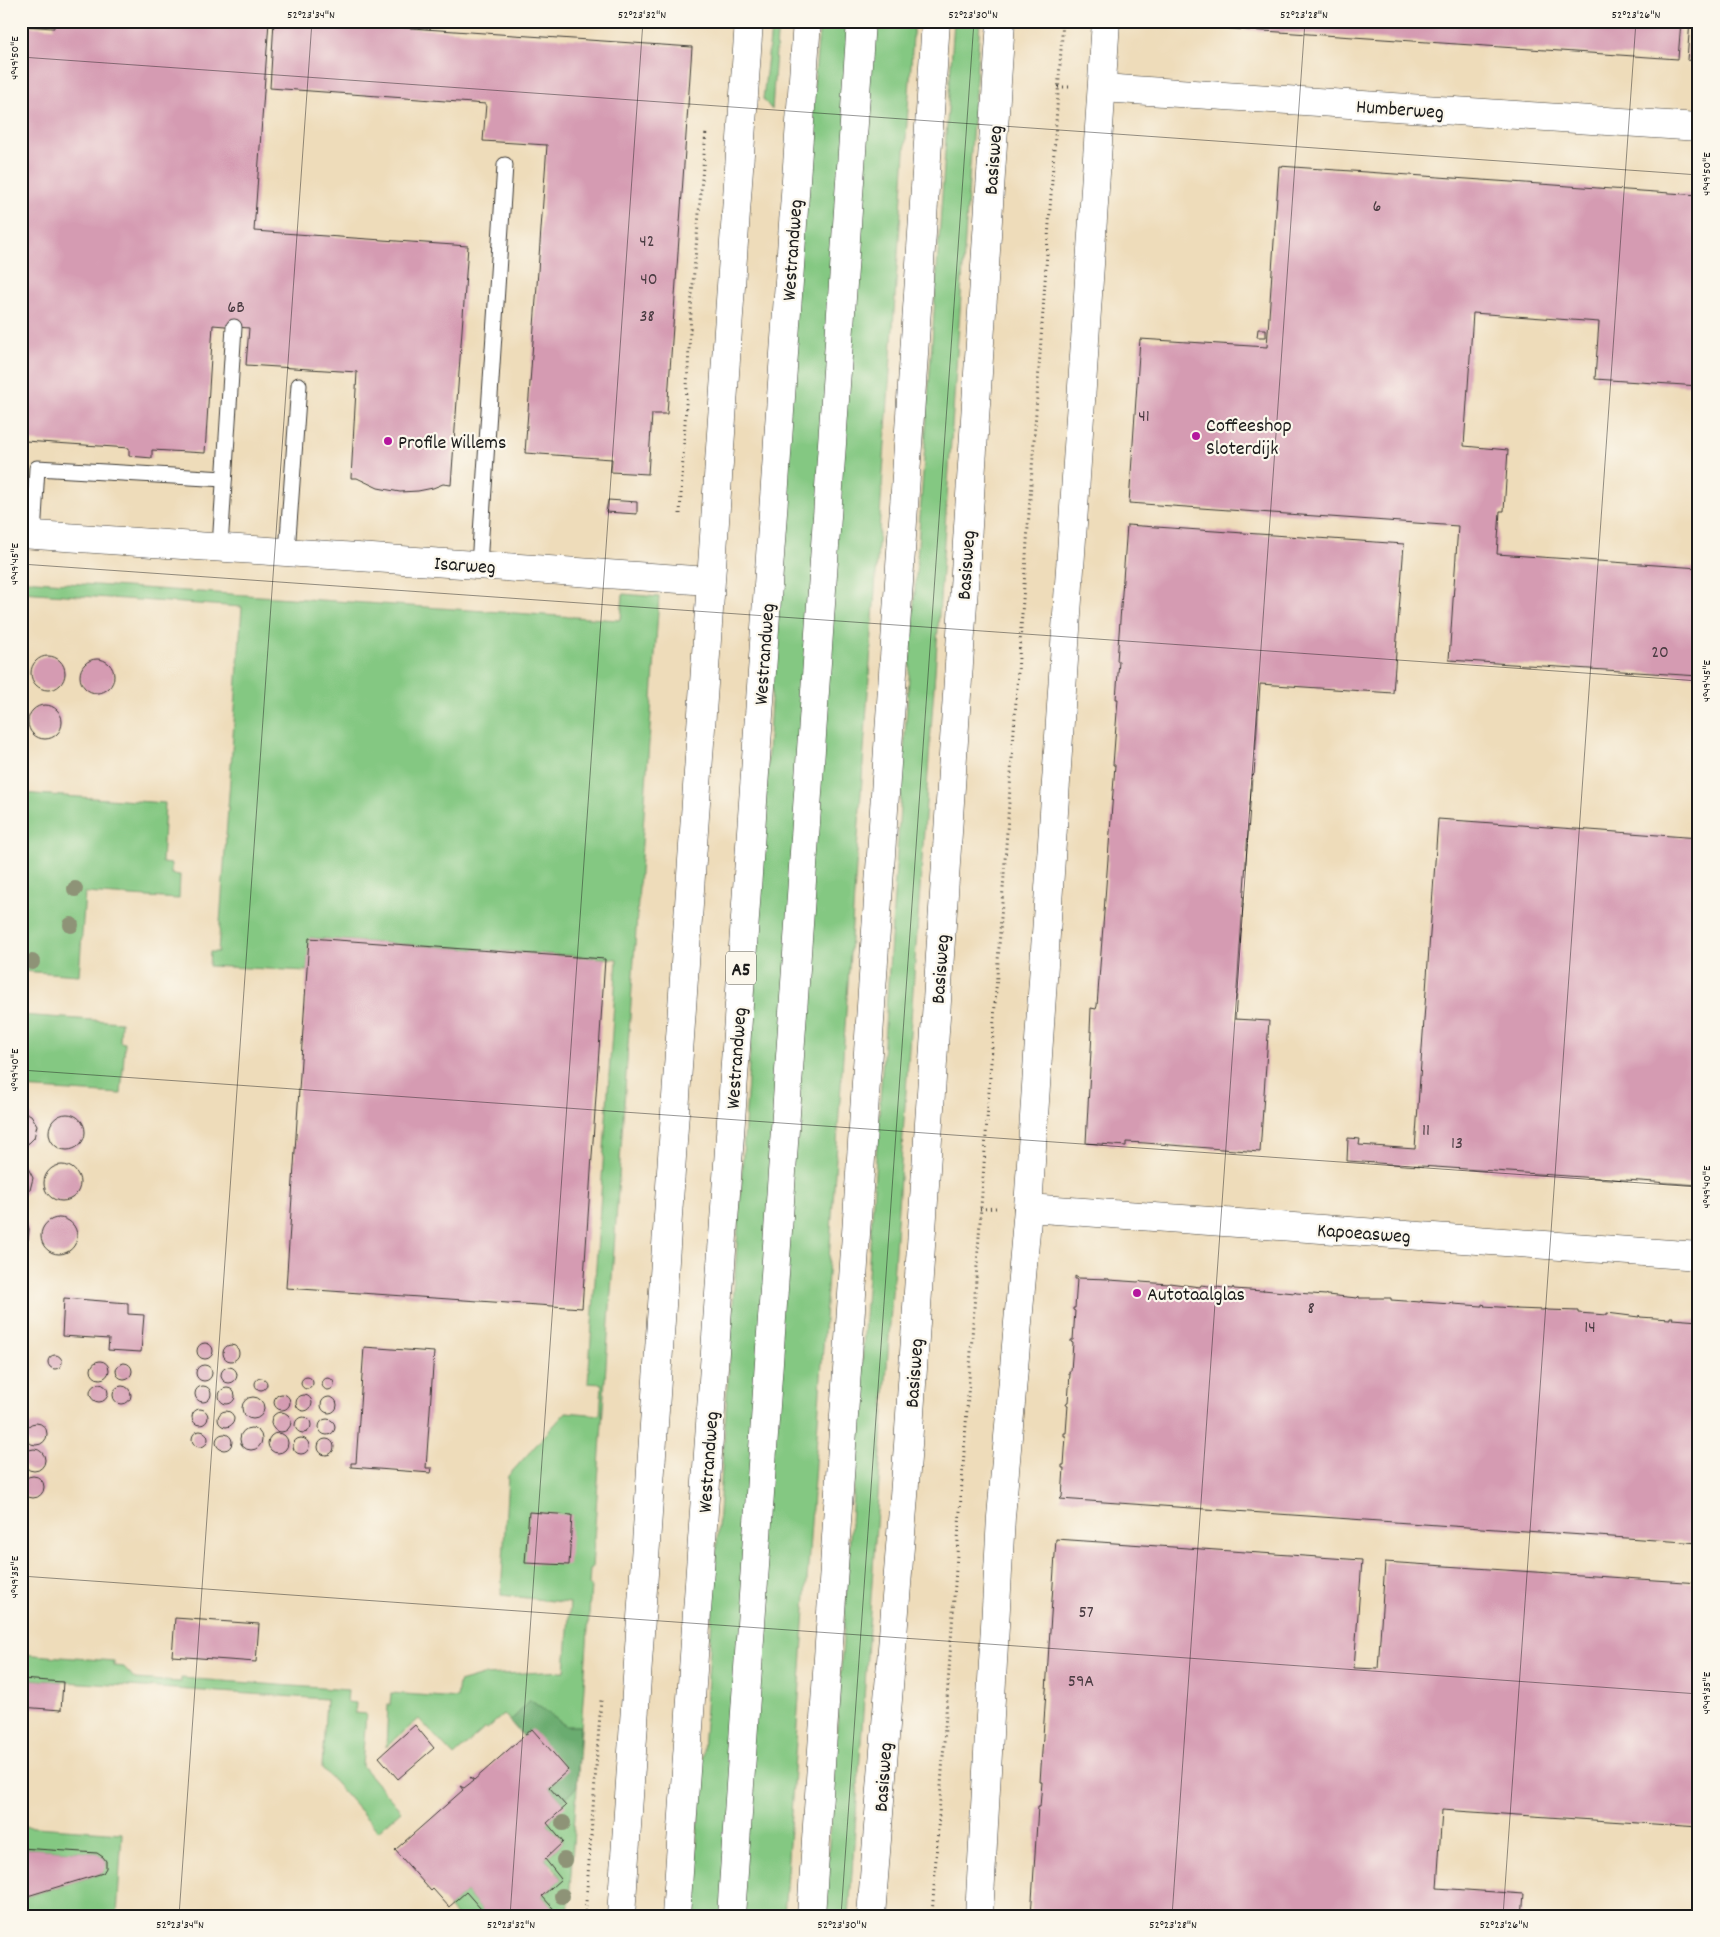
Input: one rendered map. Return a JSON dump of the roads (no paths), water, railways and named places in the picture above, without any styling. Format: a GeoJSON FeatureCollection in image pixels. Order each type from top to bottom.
{"type":"FeatureCollection","features":[{"type":"Feature","properties":{"kind":"main road"},"geometry":{"type":"LineString","coordinates":[[621,1916],[648,1532],[709,581],[749,21]]}},
{"type":"Feature","properties":{"kind":"main road","name":"Westrandweg"},"geometry":{"type":"LineString","coordinates":[[676,1916],[807,21]]}},
{"type":"Feature","properties":{"kind":"main road"},"geometry":{"type":"LineString","coordinates":[[731,1916],[861,21]]}},
{"type":"Feature","properties":{"kind":"main road"},"geometry":{"type":"LineString","coordinates":[[811,1916],[936,21]]}},
{"type":"Feature","properties":{"kind":"main road","name":"Basisweg"},"geometry":{"type":"LineString","coordinates":[[871,1916],[908,1445],[1001,21]]}},
{"type":"Feature","properties":{"kind":"main road"},"geometry":{"type":"LineString","coordinates":[[979,1916],[1001,1517],[1028,1208],[1106,21]]}},
{"type":"Feature","properties":{"kind":"main road","name":"Humberweg"},"geometry":{"type":"LineString","coordinates":[[1102,88],[1699,127]]}},
{"type":"Feature","properties":{"kind":"main road","name":"Isarweg"},"geometry":{"type":"LineString","coordinates":[[27,535],[709,581]]}},
{"type":"Feature","properties":{"kind":"main road","name":"Kapoeasweg"},"geometry":{"type":"LineString","coordinates":[[1028,1208],[1699,1256]]}},
{"type":"Feature","properties":{"kind":"lane"},"geometry":{"type":"LineString","coordinates":[[478,565],[505,165]]}},
{"type":"Feature","properties":{"kind":"lane"},"geometry":{"type":"LineString","coordinates":[[220,547],[234,327]]}},
{"type":"Feature","properties":{"kind":"lane"},"geometry":{"type":"LineString","coordinates":[[287,552],[299,385]]}},
{"type":"Feature","properties":{"kind":"lane","name":"Isarweg"},"geometry":{"type":"LineString","coordinates":[[27,535],[37,468],[224,479]]}},
{"type":"Feature","properties":{"kind":"place","name":"Coffeeshop Sloterdijk"},"geometry":{"type":"Point","coordinates":[1196,436]}},
{"type":"Feature","properties":{"kind":"place","name":"Profile Willems"},"geometry":{"type":"Point","coordinates":[388,441]}},
{"type":"Feature","properties":{"kind":"place","name":"Autotaalglas"},"geometry":{"type":"Point","coordinates":[1137,1293]}}]}
